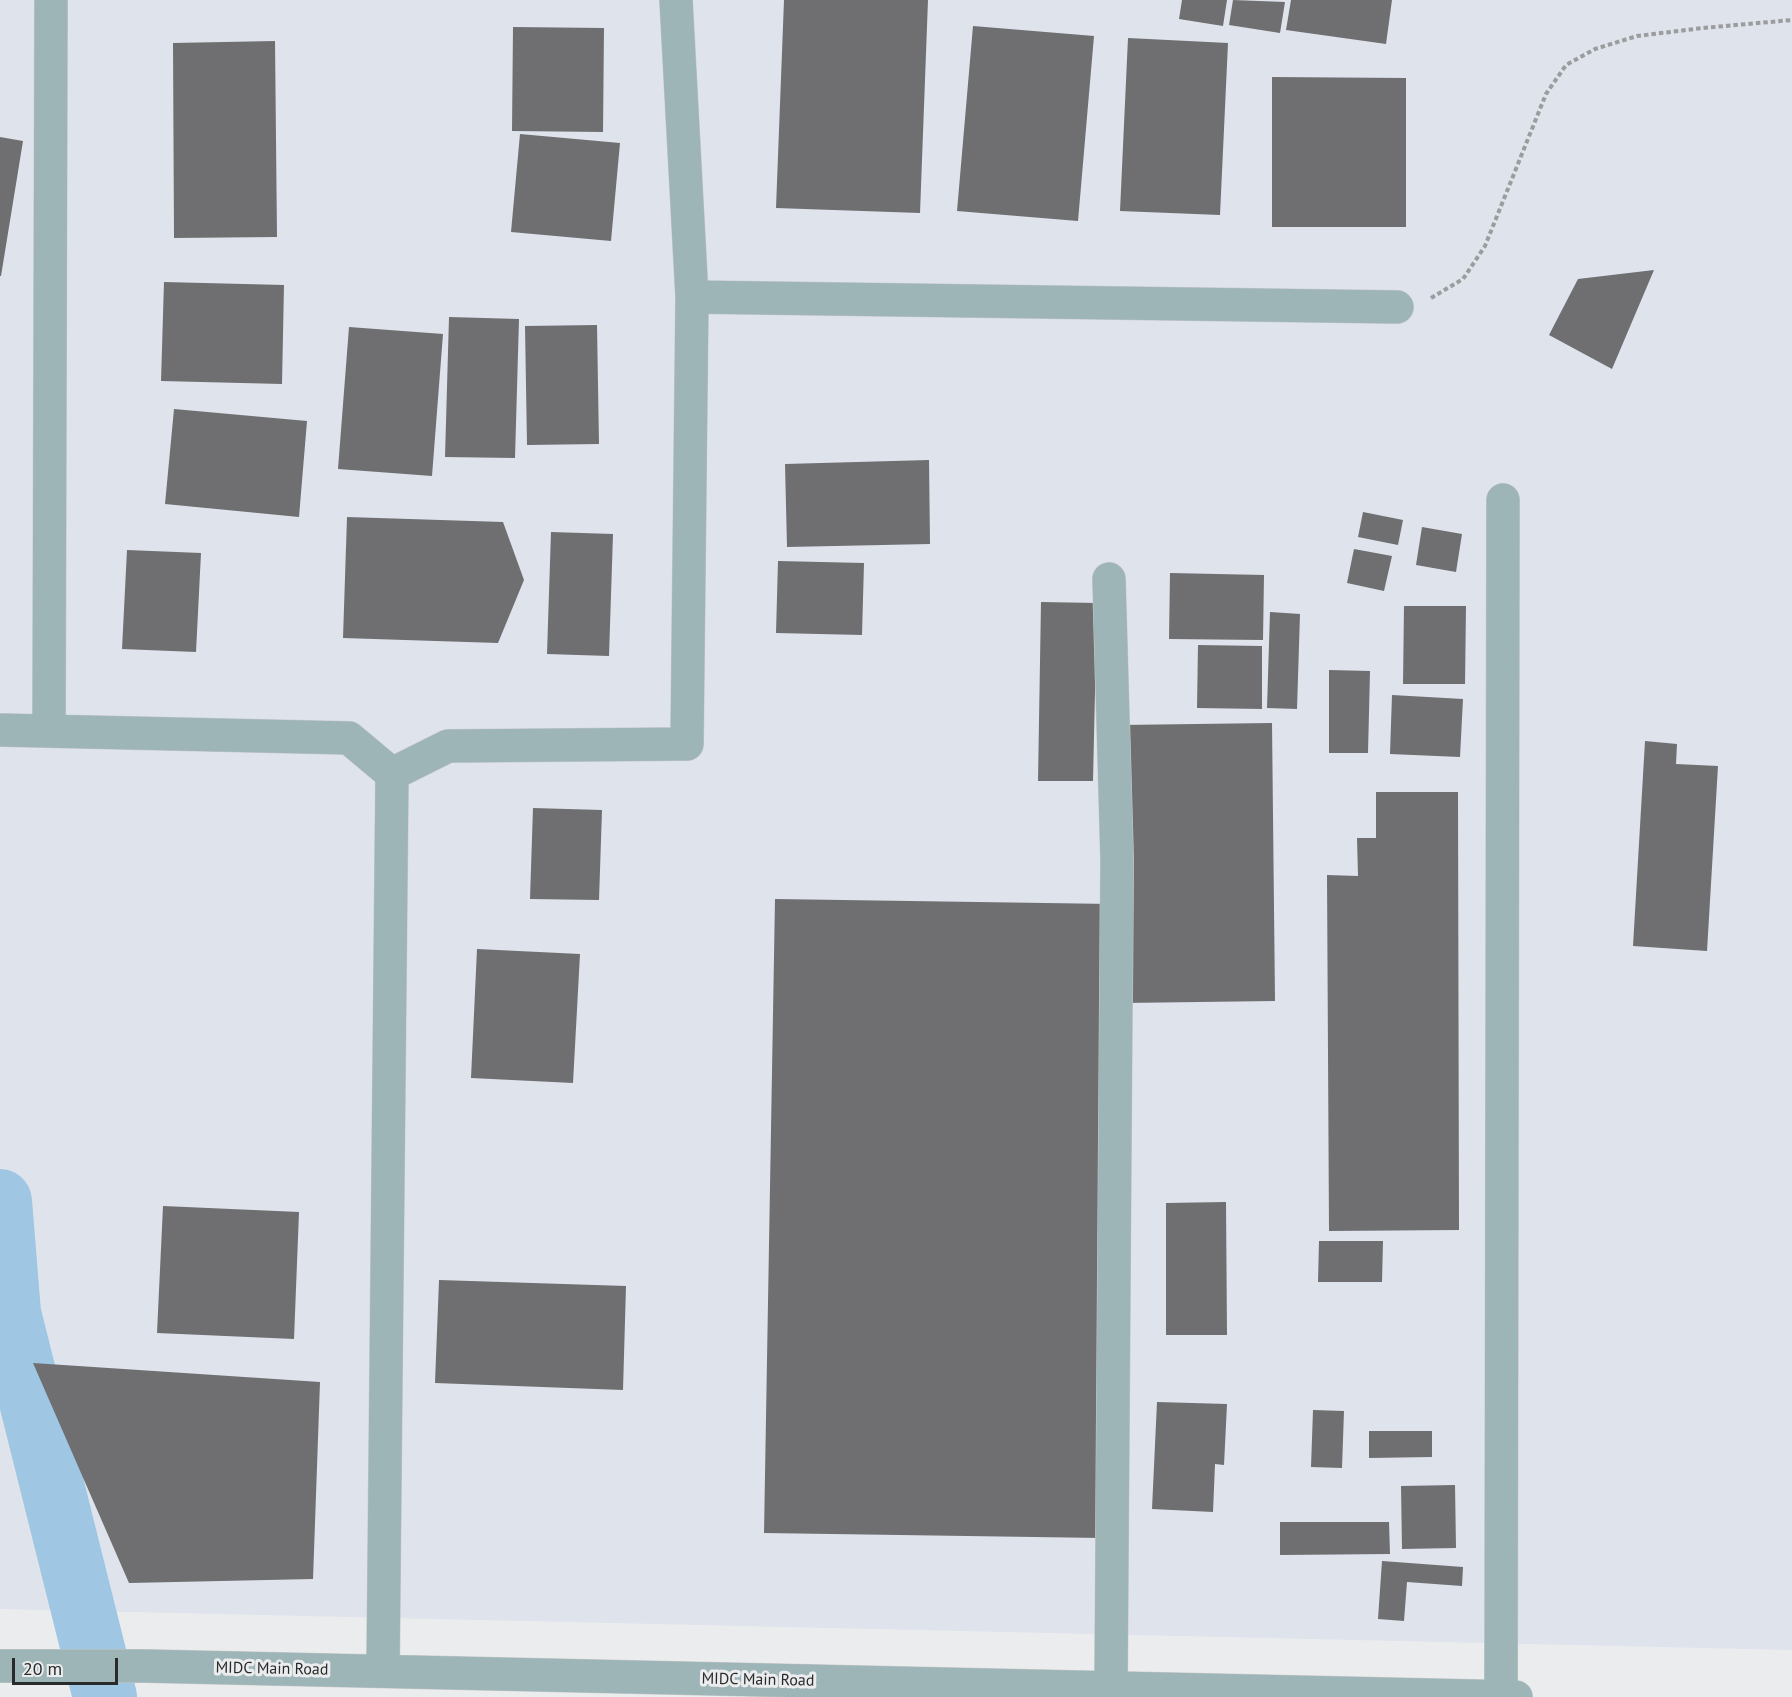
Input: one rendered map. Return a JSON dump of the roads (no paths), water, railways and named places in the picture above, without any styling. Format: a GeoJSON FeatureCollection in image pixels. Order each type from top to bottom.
{"type":"FeatureCollection","features":[{"type":"Feature","properties":{"kind":"street"},"geometry":{"type":"LineString","coordinates":[[49,731],[51,0]]}},
{"type":"Feature","properties":{"kind":"street"},"geometry":{"type":"LineString","coordinates":[[392,774],[448,746],[687,744],[692,297],[676,0]]}},
{"type":"Feature","properties":{"kind":"street"},"geometry":{"type":"LineString","coordinates":[[692,297],[1397,307]]}},
{"type":"Feature","properties":{"kind":"street"},"geometry":{"type":"LineString","coordinates":[[1501,1697],[1503,500]]}},
{"type":"Feature","properties":{"kind":"street"},"geometry":{"type":"LineString","coordinates":[[1109,579],[1117,860],[1112,1688]]}},
{"type":"Feature","properties":{"kind":"street"},"geometry":{"type":"LineString","coordinates":[[0,730],[349,738],[392,774]]}},
{"type":"Feature","properties":{"kind":"street"},"geometry":{"type":"LineString","coordinates":[[383,1671],[392,774]]}},
{"type":"Feature","properties":{"kind":"street","name":"MIDC Main Road"},"geometry":{"type":"LineString","coordinates":[[9,1666],[145,1666],[1516,1697]]}},
{"type":"Feature","properties":{"kind":"waterway"},"geometry":{"type":"LineString","coordinates":[[0,1201],[9,1313],[105,1697]]}}]}
